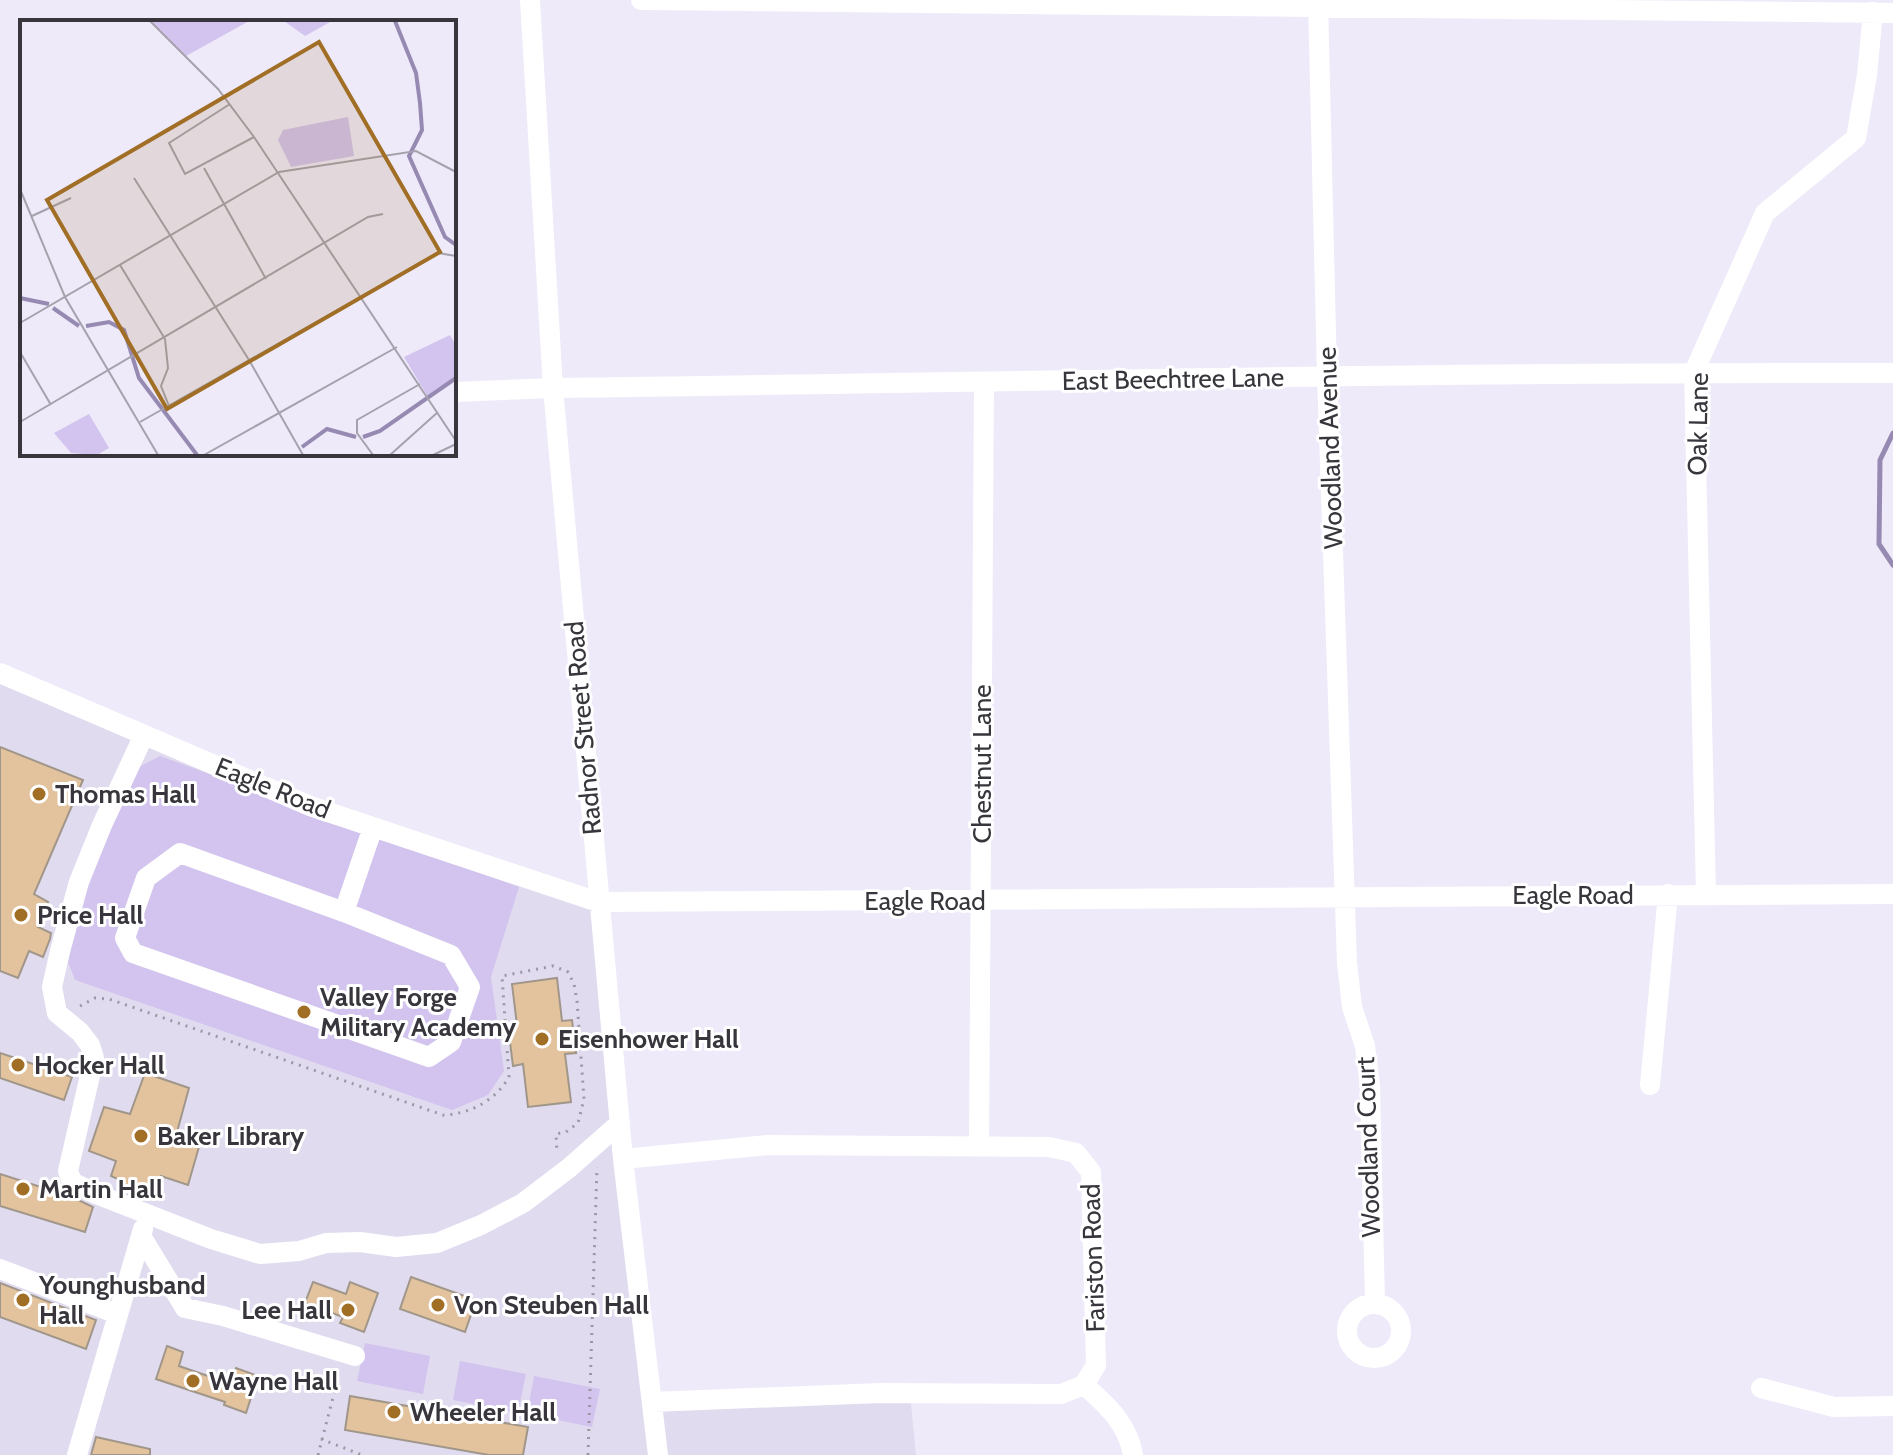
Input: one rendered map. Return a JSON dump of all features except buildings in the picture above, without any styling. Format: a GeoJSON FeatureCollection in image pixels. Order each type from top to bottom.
{"type":"FeatureCollection","features":[{"type":"Feature","properties":{"kind":"street","name":"Radnor Street Road"},"geometry":{"type":"LineString","coordinates":[[530,0],[553,388],[598,902],[623,1159],[658,1455]]}},
{"type":"Feature","properties":{"kind":"street"},"geometry":{"type":"LineString","coordinates":[[641,0],[1773,6],[1883,13]]}},
{"type":"Feature","properties":{"kind":"street","name":"Woodland Avenue"},"geometry":{"type":"LineString","coordinates":[[1318,4],[1327,376],[1346,896]]}},
{"type":"Feature","properties":{"kind":"street","name":"Oak Lane"},"geometry":{"type":"LineString","coordinates":[[1706,894],[1694,372],[1765,213],[1856,138],[1867,75],[1883,13]]}},
{"type":"Feature","properties":{"kind":"street","name":"East Beechtree Lane"},"geometry":{"type":"LineString","coordinates":[[456,392],[1327,376],[1893,373]]}},
{"type":"Feature","properties":{"kind":"street","name":"Chestnut Lane"},"geometry":{"type":"LineString","coordinates":[[979,1145],[984,383]]}},
{"type":"Feature","properties":{"kind":"street","name":"Eagle Road"},"geometry":{"type":"LineString","coordinates":[[0,673],[310,806],[598,902],[1893,894]]}},
{"type":"Feature","properties":{"kind":"street"},"geometry":{"type":"LineString","coordinates":[[144,735],[79,882],[52,987],[57,1013],[80,1032],[90,1045],[94,1058],[68,1171],[72,1182],[211,1239],[260,1254],[299,1251],[326,1243],[360,1242],[396,1247],[437,1243],[523,1203],[620,1123]]}},
{"type":"Feature","properties":{"kind":"street"},"geometry":{"type":"LineString","coordinates":[[344,912],[373,827]]}},
{"type":"Feature","properties":{"kind":"street"},"geometry":{"type":"LineString","coordinates":[[180,853],[344,912],[451,955],[470,987],[451,1042],[429,1057],[133,953],[125,938],[146,878],[180,853]]}},
{"type":"Feature","properties":{"kind":"street"},"geometry":{"type":"LineString","coordinates":[[1650,1085],[1668,894]]}},
{"type":"Feature","properties":{"kind":"street","name":"Woodland Court"},"geometry":{"type":"LineString","coordinates":[[1346,896],[1347,963],[1352,1007],[1365,1046],[1370,1086],[1375,1304]]}},
{"type":"Feature","properties":{"kind":"street","name":"Fariston Road"},"geometry":{"type":"LineString","coordinates":[[623,1159],[768,1145],[979,1145],[1049,1147],[1076,1153],[1091,1172],[1096,1365],[1084,1385]]}},
{"type":"Feature","properties":{"kind":"street"},"geometry":{"type":"LineString","coordinates":[[77,1455],[147,1214]]}},
{"type":"Feature","properties":{"kind":"street"},"geometry":{"type":"LineString","coordinates":[[141,1236],[185,1308],[223,1316],[355,1356]]}},
{"type":"Feature","properties":{"kind":"street"},"geometry":{"type":"LineString","coordinates":[[0,1269],[117,1314]]}},
{"type":"Feature","properties":{"kind":"street"},"geometry":{"type":"LineString","coordinates":[[652,1402],[880,1393],[1061,1394],[1084,1385],[1121,1422],[1133,1455]]}},
{"type":"Feature","properties":{"kind":"street"},"geometry":{"type":"LineString","coordinates":[[1761,1388],[1834,1407],[1893,1406]]}},
{"type":"Feature","properties":{"kind":"path"},"geometry":{"type":"LineString","coordinates":[[588,1455],[598,1143]]}},
{"type":"Feature","properties":{"kind":"path"},"geometry":{"type":"LineString","coordinates":[[318,1455],[336,1386]]}},
{"type":"Feature","properties":{"kind":"path"},"geometry":{"type":"LineString","coordinates":[[321,1439],[362,1455]]}},
{"type":"Feature","properties":{"kind":"shaded area","name":"Valley Forge Military Academy"},"geometry":{"type":"Polygon","coordinates":[[[0,673],[310,806],[598,902],[652,1402],[910,1393],[916,1455],[0,1455],[0,673]]]}},
{"type":"Feature","properties":{"kind":"shaded area"},"geometry":{"type":"Polygon","coordinates":[[[160,756],[519,887],[491,977],[504,1071],[488,1095],[452,1110],[75,980],[68,962],[86,889],[135,769],[160,756]]]}},
{"type":"Feature","properties":{"kind":"shaded area"},"geometry":{"type":"Polygon","coordinates":[[[365,1343],[430,1356],[423,1394],[357,1381],[365,1343]]]}},
{"type":"Feature","properties":{"kind":"shaded area"},"geometry":{"type":"Polygon","coordinates":[[[460,1361],[526,1374],[518,1413],[453,1400],[460,1361]]]}},
{"type":"Feature","properties":{"kind":"shaded area"},"geometry":{"type":"Polygon","coordinates":[[[534,1376],[600,1389],[592,1427],[527,1414],[534,1376]]]}},
{"type":"Feature","properties":{"kind":"waterway"},"geometry":{"type":"LineString","coordinates":[[1893,433],[1880,460],[1879,544],[1893,565]]}},
{"type":"Feature","properties":{"kind":"place","name":"Thomas Hall"},"geometry":{"type":"Point","coordinates":[39,794]}},
{"type":"Feature","properties":{"kind":"place","name":"Price Hall"},"geometry":{"type":"Point","coordinates":[21,915]}},
{"type":"Feature","properties":{"kind":"place","name":"Valley Forge Military Academy"},"geometry":{"type":"Point","coordinates":[304,1012]}},
{"type":"Feature","properties":{"kind":"place","name":"Eisenhower Hall"},"geometry":{"type":"Point","coordinates":[542,1039]}},
{"type":"Feature","properties":{"kind":"place","name":"Hocker Hall"},"geometry":{"type":"Point","coordinates":[18,1065]}},
{"type":"Feature","properties":{"kind":"place","name":"Baker Library"},"geometry":{"type":"Point","coordinates":[141,1136]}},
{"type":"Feature","properties":{"kind":"place","name":"Martin Hall"},"geometry":{"type":"Point","coordinates":[23,1189]}},
{"type":"Feature","properties":{"kind":"place","name":"Younghusband Hall"},"geometry":{"type":"Point","coordinates":[23,1300]}},
{"type":"Feature","properties":{"kind":"place","name":"Von Steuben Hall"},"geometry":{"type":"Point","coordinates":[438,1305]}},
{"type":"Feature","properties":{"kind":"place","name":"Lee Hall"},"geometry":{"type":"Point","coordinates":[348,1310]}},
{"type":"Feature","properties":{"kind":"place","name":"Wayne Hall"},"geometry":{"type":"Point","coordinates":[193,1381]}},
{"type":"Feature","properties":{"kind":"place","name":"Wheeler Hall"},"geometry":{"type":"Point","coordinates":[394,1412]}}]}
